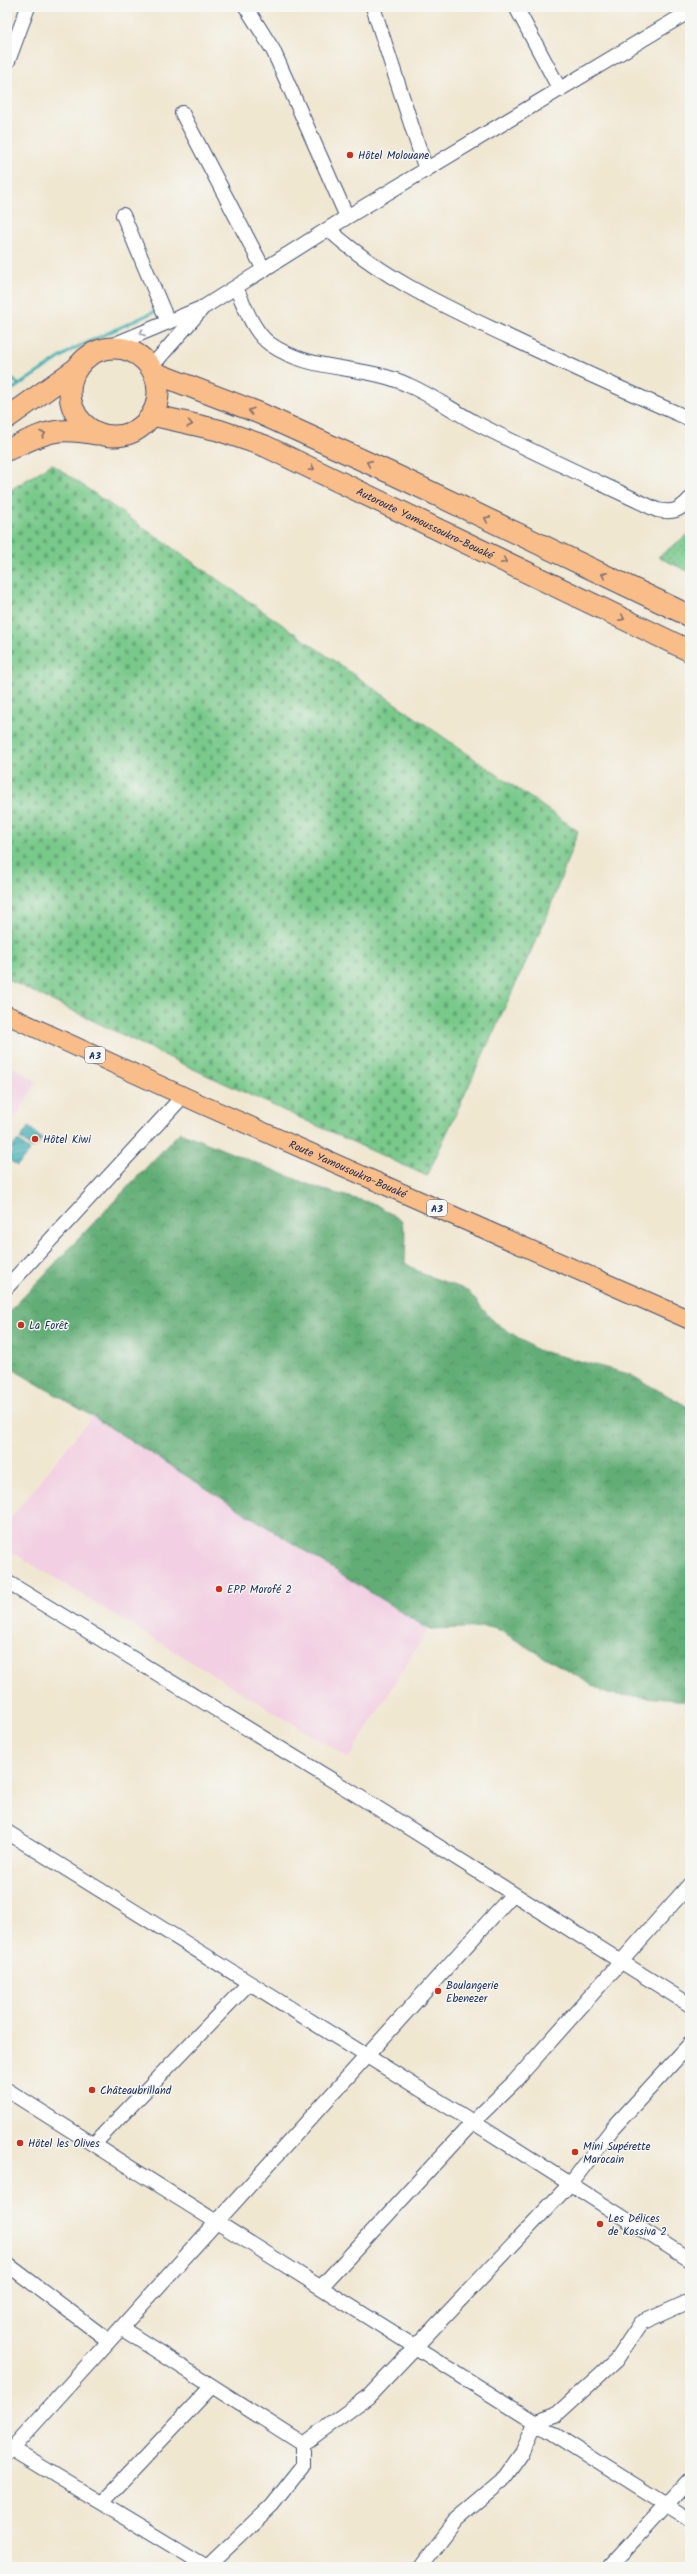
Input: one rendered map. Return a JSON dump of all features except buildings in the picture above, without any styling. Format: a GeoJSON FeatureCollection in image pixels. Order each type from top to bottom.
{"type":"FeatureCollection","features":[{"type":"Feature","properties":{"kind":"highway"},"geometry":{"type":"LineString","coordinates":[[7,418],[77,368],[89,355],[106,348],[121,348],[135,352],[153,370],[259,413],[395,475],[690,616]]}},
{"type":"Feature","properties":{"kind":"highway"},"geometry":{"type":"LineString","coordinates":[[77,368],[71,380],[70,394],[72,408],[84,424],[101,435]]}},
{"type":"Feature","properties":{"kind":"highway"},"geometry":{"type":"LineString","coordinates":[[7,450],[46,432],[69,429],[116,437],[130,434],[142,426],[152,415],[158,402],[159,387],[153,370]]}},
{"type":"Feature","properties":{"kind":"highway","name":"Autoroute Yamoussoukro-Bouaké"},"geometry":{"type":"LineString","coordinates":[[152,415],[218,430],[265,446],[690,651]]}},
{"type":"Feature","properties":{"kind":"main road","name":"Route Yamousoukro-Bouaké"},"geometry":{"type":"LineString","coordinates":[[7,1015],[690,1320]]}},
{"type":"Feature","properties":{"kind":"street"},"geometry":{"type":"LineString","coordinates":[[8,61],[28,7]]}},
{"type":"Feature","properties":{"kind":"street"},"geometry":{"type":"LineString","coordinates":[[246,7],[273,50],[347,217]]}},
{"type":"Feature","properties":{"kind":"street"},"geometry":{"type":"LineString","coordinates":[[373,7],[426,170]]}},
{"type":"Feature","properties":{"kind":"street"},"geometry":{"type":"LineString","coordinates":[[516,7],[560,90]]}},
{"type":"Feature","properties":{"kind":"street"},"geometry":{"type":"LineString","coordinates":[[106,348],[204,307],[347,217],[690,11]]}},
{"type":"Feature","properties":{"kind":"street"},"geometry":{"type":"LineString","coordinates":[[182,114],[264,270]]}},
{"type":"Feature","properties":{"kind":"street"},"geometry":{"type":"LineString","coordinates":[[123,215],[168,322]]}},
{"type":"Feature","properties":{"kind":"street"},"geometry":{"type":"LineString","coordinates":[[328,229],[352,251],[384,274],[451,310],[601,380],[690,418]]}},
{"type":"Feature","properties":{"kind":"street"},"geometry":{"type":"LineString","coordinates":[[236,288],[259,334],[269,344],[290,357],[308,363],[377,374],[408,384],[475,422],[657,510],[672,513],[682,508],[690,499]]}},
{"type":"Feature","properties":{"kind":"street"},"geometry":{"type":"LineString","coordinates":[[153,370],[204,307]]}},
{"type":"Feature","properties":{"kind":"street"},"geometry":{"type":"LineString","coordinates":[[7,1287],[184,1095]]}},
{"type":"Feature","properties":{"kind":"street"},"geometry":{"type":"LineString","coordinates":[[7,1582],[355,1794],[690,2005]]}},
{"type":"Feature","properties":{"kind":"street"},"geometry":{"type":"LineString","coordinates":[[7,1832],[571,2183],[690,2260]]}},
{"type":"Feature","properties":{"kind":"street"},"geometry":{"type":"LineString","coordinates":[[321,2286],[473,2122],[514,2082],[619,1961],[690,1884]]}},
{"type":"Feature","properties":{"kind":"street"},"geometry":{"type":"LineString","coordinates":[[303,2444],[303,2466],[272,2505],[207,2567],[102,2503],[10,2452],[216,2221],[513,1894]]}},
{"type":"Feature","properties":{"kind":"street"},"geometry":{"type":"LineString","coordinates":[[94,2144],[249,1983]]}},
{"type":"Feature","properties":{"kind":"street"},"geometry":{"type":"LineString","coordinates":[[303,2444],[368,2397],[415,2345],[571,2183],[614,2128],[690,2044]]}},
{"type":"Feature","properties":{"kind":"street"},"geometry":{"type":"LineString","coordinates":[[7,2090],[415,2345],[690,2520]]}},
{"type":"Feature","properties":{"kind":"street"},"geometry":{"type":"LineString","coordinates":[[7,2264],[109,2341]]}},
{"type":"Feature","properties":{"kind":"street"},"geometry":{"type":"LineString","coordinates":[[420,2567],[455,2521],[502,2481],[522,2453],[536,2422],[556,2415],[616,2360],[641,2323],[690,2301]]}},
{"type":"Feature","properties":{"kind":"street"},"geometry":{"type":"LineString","coordinates":[[121,2328],[211,2387],[303,2444]]}},
{"type":"Feature","properties":{"kind":"street"},"geometry":{"type":"LineString","coordinates":[[102,2503],[211,2387]]}},
{"type":"Feature","properties":{"kind":"street"},"geometry":{"type":"LineString","coordinates":[[609,2567],[665,2504],[690,2479]]}},
{"type":"Feature","properties":{"kind":"shaded area"},"geometry":{"type":"Polygon","coordinates":[[[7,1064],[37,1081],[7,1132],[7,1064]]]}},
{"type":"Feature","properties":{"kind":"shaded area","name":"EPP Morofé 2"},"geometry":{"type":"Polygon","coordinates":[[[92,1416],[428,1629],[349,1758],[7,1549],[7,1523],[92,1416]]]}},
{"type":"Feature","properties":{"kind":"green space"},"geometry":{"type":"Polygon","coordinates":[[[52,464],[578,831],[547,916],[427,1176],[189,1067],[7,979],[7,492],[52,464]]]}},
{"type":"Feature","properties":{"kind":"green space"},"geometry":{"type":"Polygon","coordinates":[[[690,533],[690,572],[658,557],[690,533]]]}},
{"type":"Feature","properties":{"kind":"green space"},"geometry":{"type":"Polygon","coordinates":[[[180,1132],[320,1189],[375,1204],[401,1220],[406,1235],[405,1263],[423,1274],[467,1290],[493,1321],[537,1350],[629,1374],[690,1408],[690,1701],[607,1694],[494,1627],[428,1629],[92,1416],[7,1366],[7,1314],[180,1132]]]}},
{"type":"Feature","properties":{"kind":"water"},"geometry":{"type":"Polygon","coordinates":[[[29,1127],[42,1139],[33,1149],[20,1138],[29,1127]]]}},
{"type":"Feature","properties":{"kind":"water"},"geometry":{"type":"Polygon","coordinates":[[[18,1140],[30,1151],[17,1166],[7,1158],[13,1151],[11,1149],[18,1140]]]}},
{"type":"Feature","properties":{"kind":"waterway"},"geometry":{"type":"LineString","coordinates":[[7,393],[73,349],[158,310]]}},
{"type":"Feature","properties":{"kind":"waterway"},"geometry":{"type":"LineString","coordinates":[[7,374],[18,384]]}},
{"type":"Feature","properties":{"kind":"place","name":"Hôtel Molouane"},"geometry":{"type":"Point","coordinates":[350,155]}},
{"type":"Feature","properties":{"kind":"place","name":"Hôtel Kiwi"},"geometry":{"type":"Point","coordinates":[35,1139]}},
{"type":"Feature","properties":{"kind":"place","name":"La Forêt"},"geometry":{"type":"Point","coordinates":[21,1325]}},
{"type":"Feature","properties":{"kind":"place","name":"EPP Morofé 2"},"geometry":{"type":"Point","coordinates":[219,1589]}},
{"type":"Feature","properties":{"kind":"place","name":"Boulangerie Ebenezer"},"geometry":{"type":"Point","coordinates":[438,1991]}},
{"type":"Feature","properties":{"kind":"place","name":"Châteaubrilland"},"geometry":{"type":"Point","coordinates":[92,2090]}},
{"type":"Feature","properties":{"kind":"place","name":"Hötel les Olives"},"geometry":{"type":"Point","coordinates":[20,2143]}},
{"type":"Feature","properties":{"kind":"place","name":"Mini Supérette Marocain"},"geometry":{"type":"Point","coordinates":[575,2152]}},
{"type":"Feature","properties":{"kind":"place","name":"Les Délices de Kossiva 2"},"geometry":{"type":"Point","coordinates":[600,2224]}}]}
